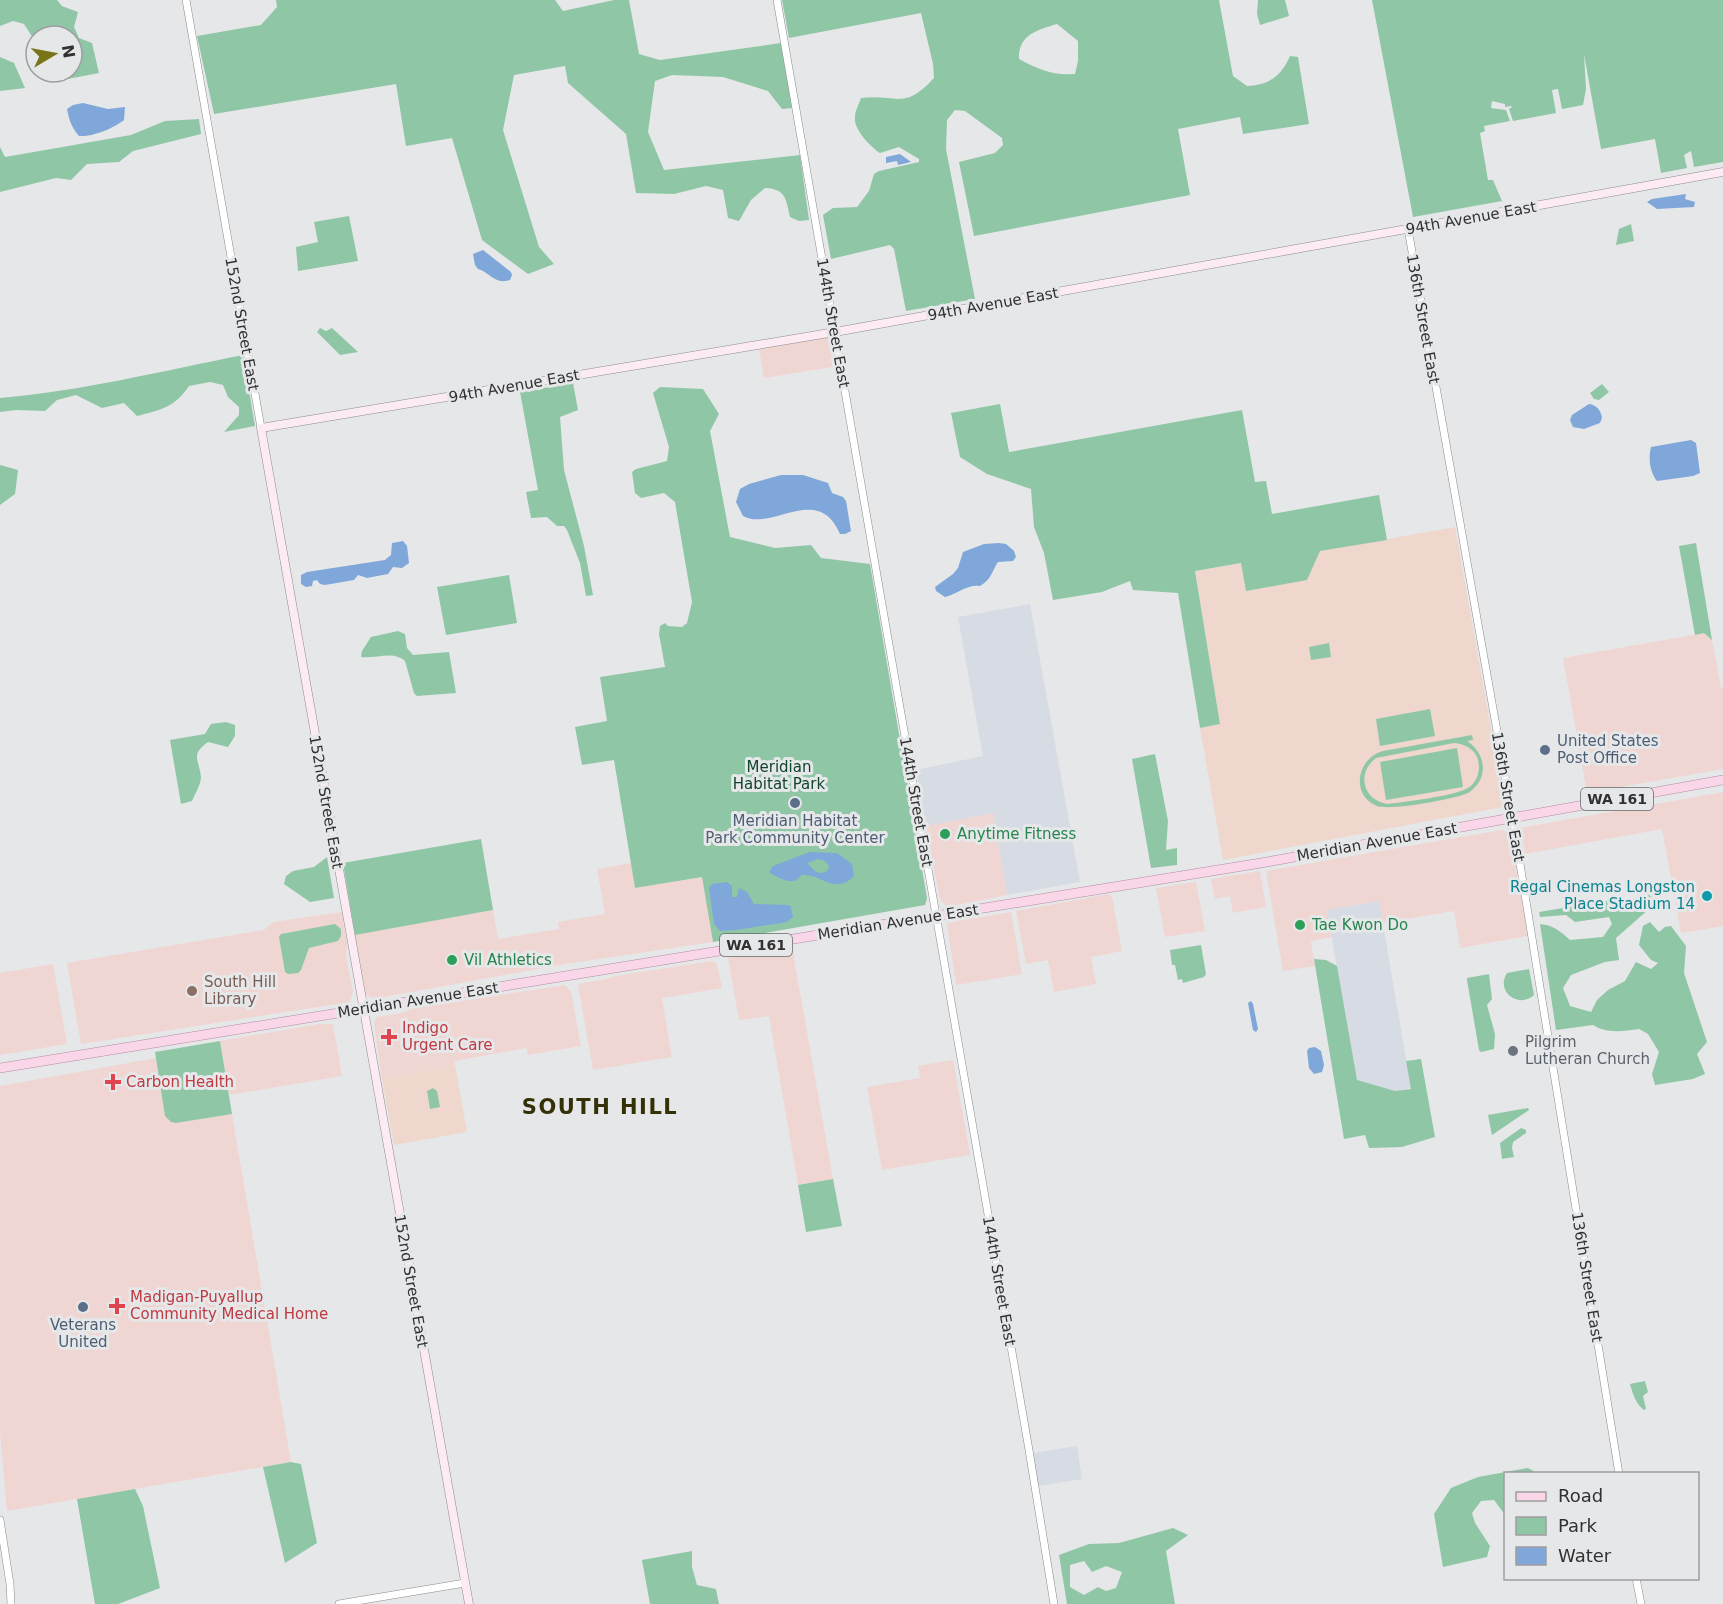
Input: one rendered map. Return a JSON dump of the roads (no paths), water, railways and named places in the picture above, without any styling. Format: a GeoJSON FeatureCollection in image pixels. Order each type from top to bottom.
{"type":"FeatureCollection","features":[{"type":"Feature","properties":{"kind":"main road","name":"94th Avenue East"},"geometry":{"type":"LineString","coordinates":[[261,428],[835,332],[1723,172]]}},
{"type":"Feature","properties":{"kind":"main road","name":"152nd Street East"},"geometry":{"type":"LineString","coordinates":[[261,428],[469,1604]]}},
{"type":"Feature","properties":{"kind":"main road","name":"Meridian Avenue East"},"geometry":{"type":"LineString","coordinates":[[0,1068],[1261,863],[1723,780]]}},
{"type":"Feature","properties":{"kind":"street","name":"152nd Street East"},"geometry":{"type":"LineString","coordinates":[[186,0],[261,428]]}},
{"type":"Feature","properties":{"kind":"street","name":"144th Street East"},"geometry":{"type":"LineString","coordinates":[[777,0],[1054,1604]]}},
{"type":"Feature","properties":{"kind":"street","name":"136th Street East"},"geometry":{"type":"LineString","coordinates":[[1408,229],[1512,818],[1619,1472]]}},
{"type":"Feature","properties":{"kind":"street"},"geometry":{"type":"LineString","coordinates":[[0,1520],[10,1584],[10,1604]]}},
{"type":"Feature","properties":{"kind":"street"},"geometry":{"type":"LineString","coordinates":[[1636,1580],[1641,1604]]}},
{"type":"Feature","properties":{"kind":"street"},"geometry":{"type":"LineString","coordinates":[[339,1604],[465,1583]]}},
{"type":"Feature","properties":{"kind":"water"},"geometry":{"type":"Polygon","coordinates":[[[83,103],[108,109],[125,107],[124,120],[103,131],[79,136],[71,124],[67,109],[83,103]]]}},
{"type":"Feature","properties":{"kind":"water"},"geometry":{"type":"Polygon","coordinates":[[[900,154],[911,162],[898,165],[897,161],[886,163],[886,157],[900,154]]]}},
{"type":"Feature","properties":{"kind":"water"},"geometry":{"type":"Polygon","coordinates":[[[1686,194],[1685,199],[1695,202],[1694,207],[1657,209],[1647,202],[1652,199],[1686,194]]]}},
{"type":"Feature","properties":{"kind":"water"},"geometry":{"type":"Polygon","coordinates":[[[483,250],[511,272],[510,280],[496,280],[478,269],[473,254],[483,250]]]}},
{"type":"Feature","properties":{"kind":"water"},"geometry":{"type":"Polygon","coordinates":[[[1589,404],[1600,411],[1602,418],[1600,423],[1584,429],[1573,427],[1570,420],[1572,415],[1589,404]]]}},
{"type":"Feature","properties":{"kind":"water"},"geometry":{"type":"Polygon","coordinates":[[[1691,440],[1696,443],[1700,473],[1657,481],[1650,465],[1651,447],[1691,440]]]}},
{"type":"Feature","properties":{"kind":"water"},"geometry":{"type":"Polygon","coordinates":[[[781,475],[803,475],[828,483],[832,493],[843,497],[846,501],[851,531],[840,534],[831,519],[820,512],[807,510],[767,518],[755,519],[743,516],[736,502],[740,489],[749,484],[781,475]]]}},
{"type":"Feature","properties":{"kind":"water"},"geometry":{"type":"Polygon","coordinates":[[[403,541],[407,546],[409,563],[402,568],[393,567],[388,574],[367,578],[358,575],[354,580],[325,585],[320,584],[317,580],[313,581],[312,586],[306,587],[301,584],[301,575],[307,572],[385,560],[391,555],[392,543],[403,541]]]}},
{"type":"Feature","properties":{"kind":"water"},"geometry":{"type":"Polygon","coordinates":[[[984,544],[1006,544],[1014,551],[1016,557],[1013,561],[998,562],[984,584],[945,597],[936,591],[935,587],[958,568],[963,552],[984,544]]]}},
{"type":"Feature","properties":{"kind":"water"},"geometry":{"type":"Polygon","coordinates":[[[810,852],[837,853],[852,864],[854,876],[841,884],[834,884],[809,875],[802,875],[795,881],[788,881],[769,872],[773,866],[810,852]],[[818,859],[807,863],[816,872],[822,873],[826,872],[829,866],[825,861],[818,859]]]}},
{"type":"Feature","properties":{"kind":"water"},"geometry":{"type":"Polygon","coordinates":[[[727,882],[732,886],[732,897],[737,897],[739,888],[747,892],[754,904],[789,905],[793,917],[787,922],[720,931],[714,924],[709,888],[712,884],[727,882]]]}},
{"type":"Feature","properties":{"kind":"water"},"geometry":{"type":"Polygon","coordinates":[[[1251,1001],[1258,1029],[1256,1032],[1253,1030],[1248,1003],[1251,1001]]]}},
{"type":"Feature","properties":{"kind":"water"},"geometry":{"type":"Polygon","coordinates":[[[1315,1047],[1321,1051],[1324,1065],[1322,1072],[1314,1074],[1309,1068],[1307,1051],[1315,1047]]]}},
{"type":"Feature","properties":{"kind":"place","name":"United States Post Office"},"geometry":{"type":"Point","coordinates":[1545,750]}},
{"type":"Feature","properties":{"kind":"place","name":"Meridian Habitat Park Community Center"},"geometry":{"type":"Point","coordinates":[795,803]}},
{"type":"Feature","properties":{"kind":"place","name":"Anytime Fitness"},"geometry":{"type":"Point","coordinates":[945,834]}},
{"type":"Feature","properties":{"kind":"place","name":"Regal Cinemas Longston Place Stadium 14"},"geometry":{"type":"Point","coordinates":[1707,896]}},
{"type":"Feature","properties":{"kind":"place","name":"Tae Kwon Do"},"geometry":{"type":"Point","coordinates":[1300,925]}},
{"type":"Feature","properties":{"kind":"place","name":"Vil Athletics"},"geometry":{"type":"Point","coordinates":[452,960]}},
{"type":"Feature","properties":{"kind":"place","name":"South Hill Library"},"geometry":{"type":"Point","coordinates":[192,991]}},
{"type":"Feature","properties":{"kind":"place","name":"Indigo Urgent Care"},"geometry":{"type":"Point","coordinates":[389,1037]}},
{"type":"Feature","properties":{"kind":"place","name":"Pilgrim Lutheran Church"},"geometry":{"type":"Point","coordinates":[1513,1051]}},
{"type":"Feature","properties":{"kind":"place","name":"Carbon Health"},"geometry":{"type":"Point","coordinates":[113,1082]}},
{"type":"Feature","properties":{"kind":"place","name":"Madigan-Puyallup Community Medical Home"},"geometry":{"type":"Point","coordinates":[117,1306]}},
{"type":"Feature","properties":{"kind":"place","name":"Veterans United"},"geometry":{"type":"Point","coordinates":[83,1307]}},
{"type":"Feature","properties":{"kind":"district","name":"SOUTH HILL"},"geometry":{"type":"Point","coordinates":[600,1107]}},
{"type":"Feature","properties":{"kind":"park label","name":"Meridian Habitat Park"},"geometry":{"type":"Point","coordinates":[779,776]}}]}
